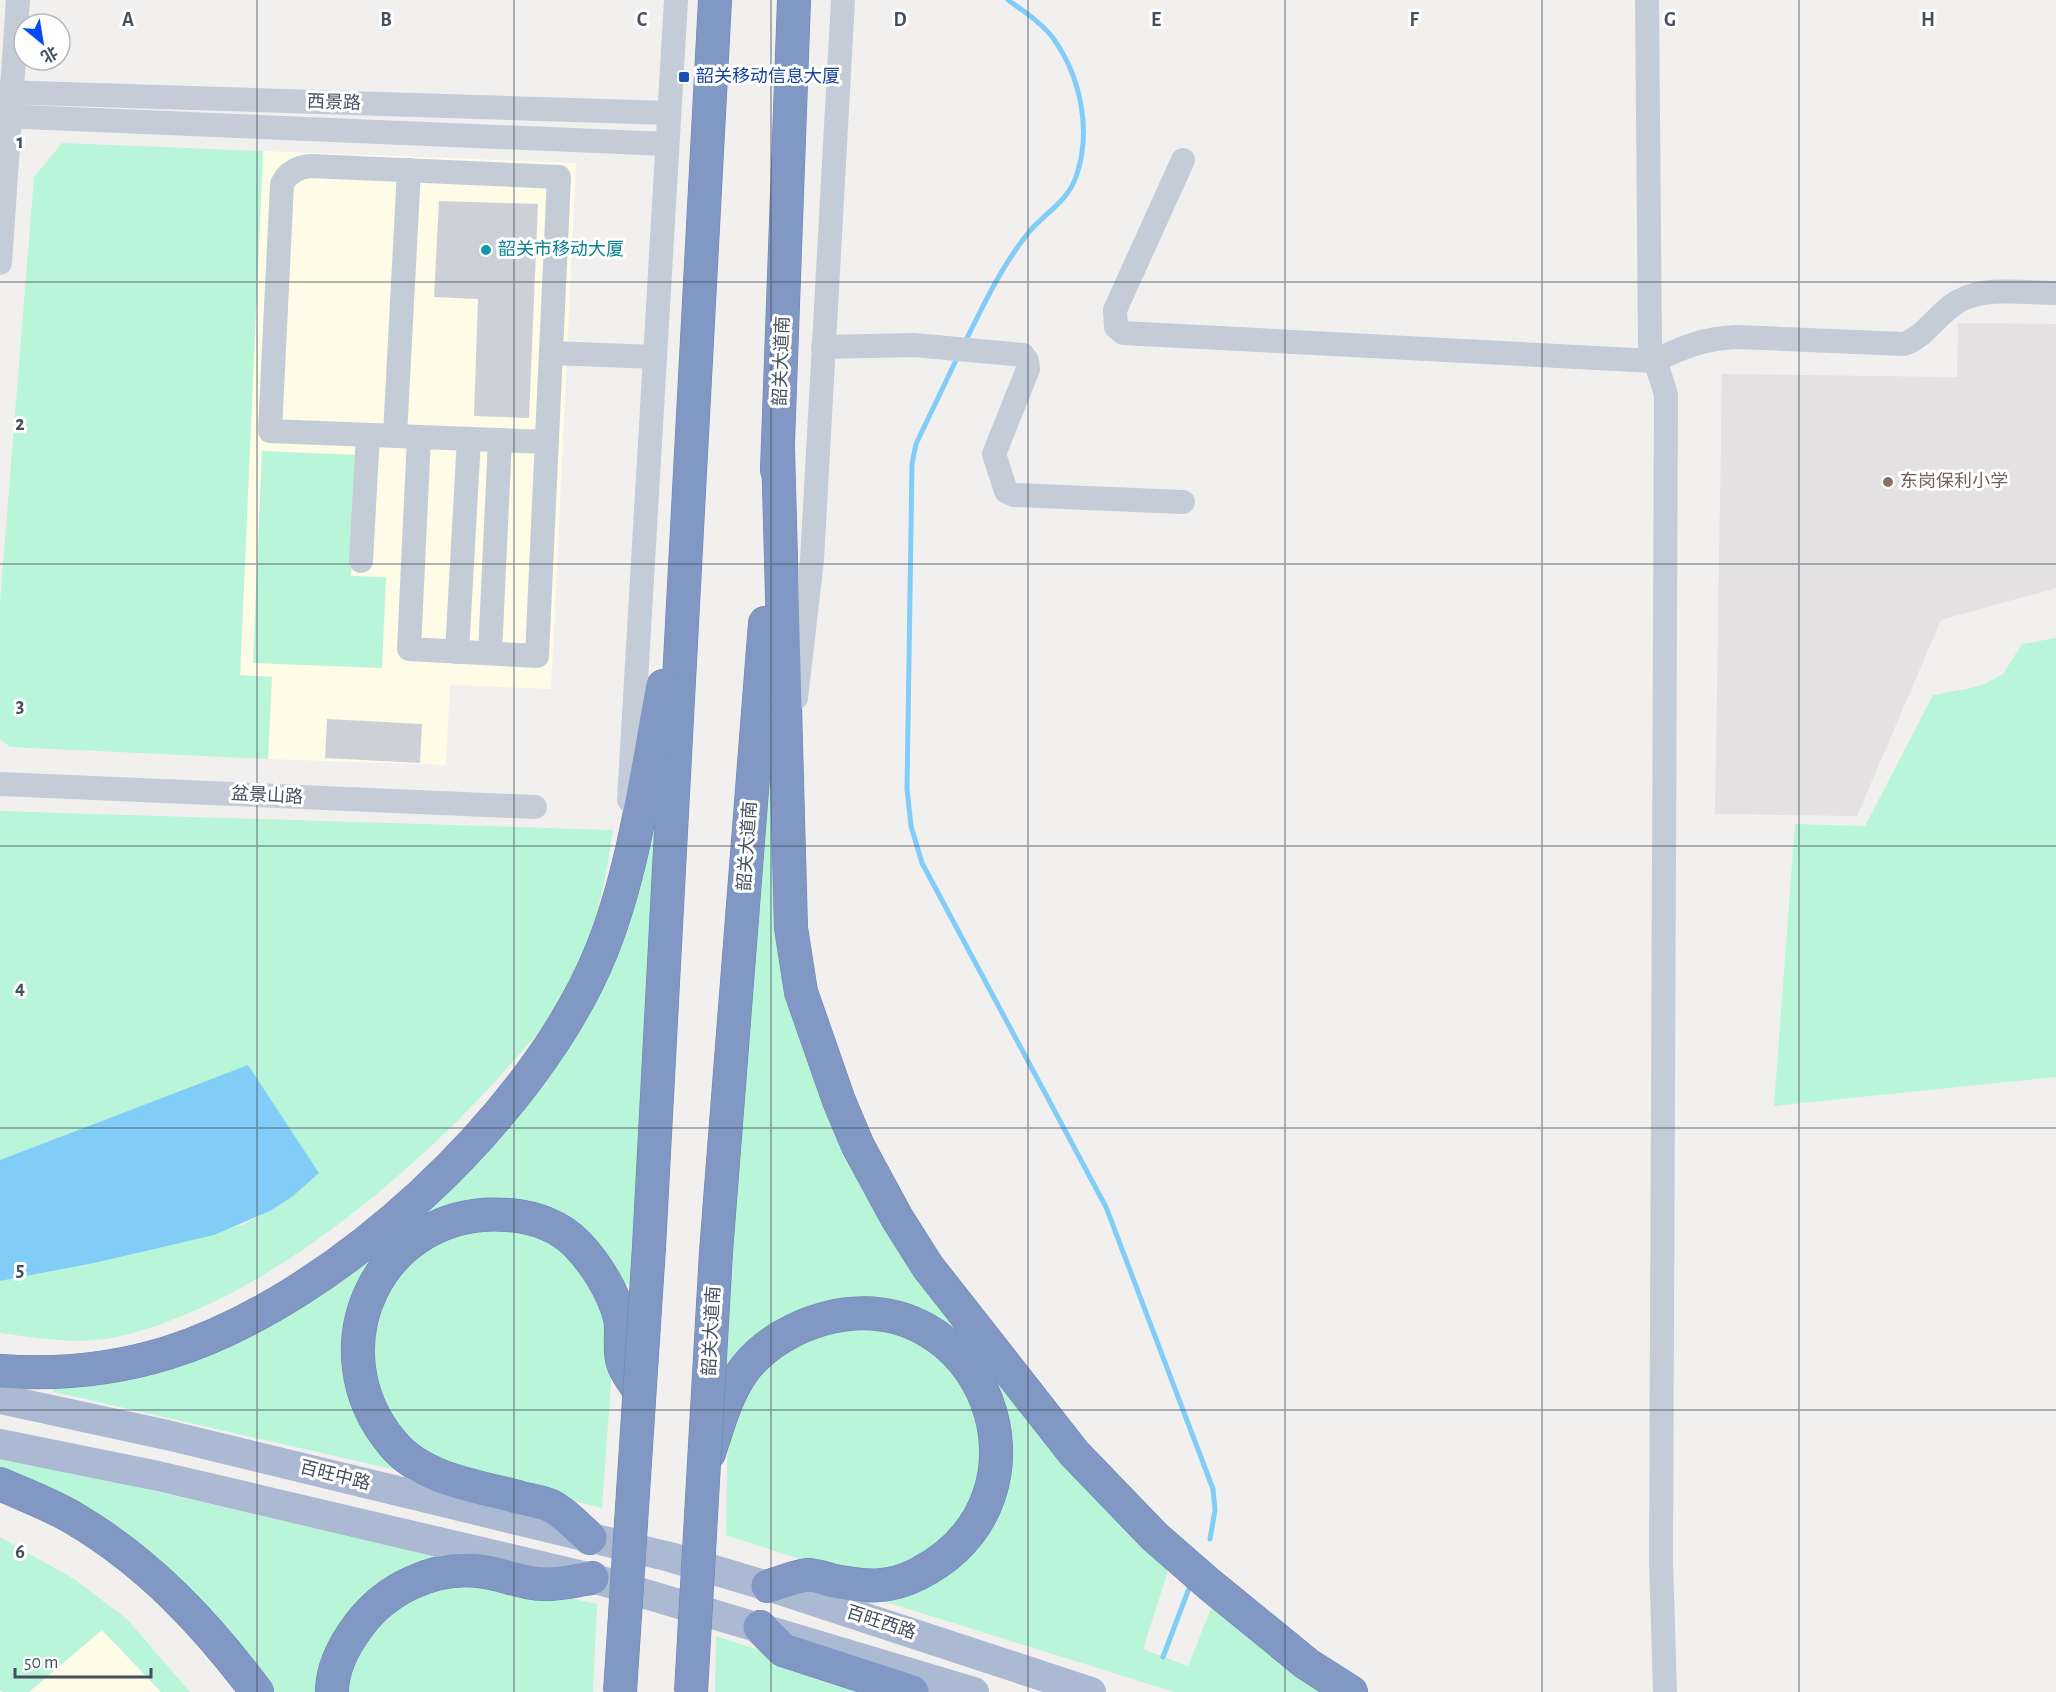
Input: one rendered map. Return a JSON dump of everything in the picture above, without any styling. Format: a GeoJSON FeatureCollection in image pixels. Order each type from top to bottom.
{"type":"FeatureCollection","features":[{"type":"Feature","properties":{"kind":"highway"},"geometry":{"type":"LineString","coordinates":[[617,1687],[649,1247],[687,566],[701,234],[715,0]]}},
{"type":"Feature","properties":{"kind":"highway","name":"韶关大道南"},"geometry":{"type":"LineString","coordinates":[[690,1692],[716,1252],[778,449],[794,0]]}},
{"type":"Feature","properties":{"kind":"highway"},"geometry":{"type":"LineString","coordinates":[[778,449],[787,766],[788,894],[801,992],[823,1060],[858,1146],[897,1218],[928,1267],[1074,1453],[1155,1537],[1209,1584],[1307,1664],[1351,1692]]}},
{"type":"Feature","properties":{"kind":"highway"},"geometry":{"type":"LineString","coordinates":[[0,1371],[42,1374],[91,1369],[168,1353],[214,1335],[273,1304],[336,1264],[393,1219],[459,1156],[514,1097],[564,1024],[600,953],[625,880],[687,566]]}},
{"type":"Feature","properties":{"kind":"highway"},"geometry":{"type":"LineString","coordinates":[[590,1538],[551,1506],[437,1474],[412,1462],[402,1454],[379,1424],[362,1384],[358,1344],[362,1313],[375,1283],[397,1254],[429,1230],[449,1221],[487,1214],[520,1215],[539,1220],[566,1235],[599,1273],[612,1295],[620,1320],[623,1363],[639,1390]]}},
{"type":"Feature","properties":{"kind":"highway"},"geometry":{"type":"LineString","coordinates":[[704,1467],[725,1405],[738,1378],[774,1341],[812,1323],[864,1312],[887,1315],[913,1324],[953,1349],[968,1367],[987,1401],[993,1419],[996,1461],[990,1499],[979,1518],[952,1552],[903,1581],[885,1586],[862,1587],[808,1575],[768,1586]]}},
{"type":"Feature","properties":{"kind":"highway"},"geometry":{"type":"LineString","coordinates":[[0,1484],[74,1518],[148,1570],[192,1612],[257,1692]]}},
{"type":"Feature","properties":{"kind":"highway"},"geometry":{"type":"LineString","coordinates":[[332,1692],[341,1653],[358,1626],[389,1597],[416,1580],[436,1574],[479,1571],[545,1584],[592,1578]]}},
{"type":"Feature","properties":{"kind":"highway"},"geometry":{"type":"LineString","coordinates":[[760,1627],[783,1650],[912,1692]]}},
{"type":"Feature","properties":{"kind":"main road","name":"百旺中路"},"geometry":{"type":"LineString","coordinates":[[0,1399],[167,1434],[670,1557]]}},
{"type":"Feature","properties":{"kind":"main road"},"geometry":{"type":"LineString","coordinates":[[0,1444],[158,1476],[592,1578],[660,1596],[974,1692]]}},
{"type":"Feature","properties":{"kind":"main road","name":"百旺西路"},"geometry":{"type":"LineString","coordinates":[[670,1557],[768,1586],[1091,1692]]}},
{"type":"Feature","properties":{"kind":"street"},"geometry":{"type":"LineString","coordinates":[[0,263],[6,104],[18,0]]}},
{"type":"Feature","properties":{"kind":"street"},"geometry":{"type":"LineString","coordinates":[[625,880],[676,0]]}},
{"type":"Feature","properties":{"kind":"street"},"geometry":{"type":"LineString","coordinates":[[787,766],[812,560],[843,0]]}},
{"type":"Feature","properties":{"kind":"street"},"geometry":{"type":"LineString","coordinates":[[1647,0],[1650,345],[1666,394],[1661,1560],[1665,1692]]}},
{"type":"Feature","properties":{"kind":"street","name":"西景路"},"geometry":{"type":"LineString","coordinates":[[6,104],[669,113]]}},
{"type":"Feature","properties":{"kind":"street","name":"西景路"},"geometry":{"type":"LineString","coordinates":[[6,104],[667,144]]}},
{"type":"Feature","properties":{"kind":"street"},"geometry":{"type":"LineString","coordinates":[[1183,160],[1115,310],[1116,327],[1123,333],[1654,361],[1694,342],[1711,338],[1737,337],[1904,344],[1918,337],[1957,301],[1970,296],[1984,293],[2056,293]]}},
{"type":"Feature","properties":{"kind":"street"},"geometry":{"type":"LineString","coordinates":[[419,436],[409,649],[537,656],[560,177],[304,167],[290,173],[282,184],[270,431],[395,435],[419,436],[469,439],[547,442]]}},
{"type":"Feature","properties":{"kind":"street"},"geometry":{"type":"LineString","coordinates":[[395,435],[410,170]]}},
{"type":"Feature","properties":{"kind":"street"},"geometry":{"type":"LineString","coordinates":[[823,347],[914,345],[1023,355],[1028,365],[994,454],[1003,487],[1009,494],[1183,502]]}},
{"type":"Feature","properties":{"kind":"street"},"geometry":{"type":"LineString","coordinates":[[551,353],[655,357]]}},
{"type":"Feature","properties":{"kind":"street"},"geometry":{"type":"LineString","coordinates":[[360,561],[368,435]]}},
{"type":"Feature","properties":{"kind":"street"},"geometry":{"type":"LineString","coordinates":[[458,651],[469,439]]}},
{"type":"Feature","properties":{"kind":"street"},"geometry":{"type":"LineString","coordinates":[[490,653],[500,440]]}},
{"type":"Feature","properties":{"kind":"street","name":"盆景山路"},"geometry":{"type":"LineString","coordinates":[[0,784],[535,807]]}},
{"type":"Feature","properties":{"kind":"shaded area"},"geometry":{"type":"Polygon","coordinates":[[[263,151],[576,163],[551,689],[450,685],[446,765],[268,759],[271,677],[240,676],[263,151]]]}},
{"type":"Feature","properties":{"kind":"shaded area","name":"东岗保利小学"},"geometry":{"type":"Polygon","coordinates":[[[1958,323],[2056,324],[2056,588],[1941,620],[1857,816],[1715,814],[1722,374],[1957,377],[1958,323]]]}},
{"type":"Feature","properties":{"kind":"shaded area"},"geometry":{"type":"Polygon","coordinates":[[[0,1537],[74,1579],[127,1619],[190,1692],[0,1692],[0,1537]]]}},
{"type":"Feature","properties":{"kind":"green space"},"geometry":{"type":"Polygon","coordinates":[[[62,143],[263,151],[240,675],[272,677],[268,759],[10,747],[0,739],[0,601],[34,177],[62,143]]]}},
{"type":"Feature","properties":{"kind":"green space"},"geometry":{"type":"Polygon","coordinates":[[[262,451],[357,455],[351,576],[386,577],[382,668],[253,663],[262,451]]]}},
{"type":"Feature","properties":{"kind":"green space"},"geometry":{"type":"Polygon","coordinates":[[[2056,638],[2056,1077],[1774,1106],[1795,824],[1865,826],[1933,695],[1987,683],[2003,674],[2022,644],[2056,638]]]}},
{"type":"Feature","properties":{"kind":"green space"},"geometry":{"type":"Polygon","coordinates":[[[770,755],[840,1128],[1169,1568],[1143,1649],[1188,1666],[1212,1606],[1329,1692],[1174,1692],[883,1601],[936,1577],[1005,1428],[888,1302],[730,1369],[724,1365],[762,768],[770,755]]]}},
{"type":"Feature","properties":{"kind":"green space"},"geometry":{"type":"Polygon","coordinates":[[[0,811],[613,830],[602,894],[591,933],[565,994],[535,1036],[464,1115],[377,1194],[330,1231],[280,1265],[229,1294],[177,1318],[125,1335],[78,1341],[0,1333],[0,1281],[94,1263],[245,1224],[293,1196],[249,1065],[0,1160],[0,811]]]}},
{"type":"Feature","properties":{"kind":"green space"},"geometry":{"type":"Polygon","coordinates":[[[654,827],[657,827],[632,1281],[625,1287],[489,1205],[359,1293],[396,1470],[54,1392],[51,1388],[169,1363],[496,1133],[654,827]]]}},
{"type":"Feature","properties":{"kind":"green space"},"geometry":{"type":"Polygon","coordinates":[[[519,1228],[562,1249],[584,1271],[614,1340],[602,1508],[475,1478],[403,1443],[367,1365],[391,1277],[445,1234],[519,1228]]]}},
{"type":"Feature","properties":{"kind":"green space"},"geometry":{"type":"Polygon","coordinates":[[[876,1327],[917,1341],[950,1368],[973,1404],[984,1454],[972,1513],[921,1559],[860,1579],[726,1535],[727,1459],[734,1411],[764,1363],[804,1337],[876,1327]]]}},
{"type":"Feature","properties":{"kind":"green space"},"geometry":{"type":"Polygon","coordinates":[[[6,1457],[440,1557],[320,1692],[270,1692],[0,1466],[0,1458],[6,1457]]]}},
{"type":"Feature","properties":{"kind":"green space"},"geometry":{"type":"Polygon","coordinates":[[[0,1537],[74,1579],[127,1619],[190,1692],[161,1692],[102,1630],[29,1692],[2,1692],[0,1690],[0,1537]]]}},
{"type":"Feature","properties":{"kind":"green space"},"geometry":{"type":"Polygon","coordinates":[[[503,1584],[597,1604],[593,1692],[344,1692],[361,1640],[420,1589],[503,1584]]]}},
{"type":"Feature","properties":{"kind":"green space"},"geometry":{"type":"Polygon","coordinates":[[[716,1636],[889,1692],[715,1692],[716,1636]]]}},
{"type":"Feature","properties":{"kind":"water"},"geometry":{"type":"Polygon","coordinates":[[[248,1065],[319,1173],[293,1196],[270,1211],[214,1235],[94,1263],[0,1281],[0,1160],[248,1065]]]}},
{"type":"Feature","properties":{"kind":"building"},"geometry":{"type":"Polygon","coordinates":[[[439,201],[538,204],[529,418],[474,416],[478,299],[434,297],[439,201]]]}},
{"type":"Feature","properties":{"kind":"building"},"geometry":{"type":"Polygon","coordinates":[[[327,719],[422,724],[420,763],[325,758],[327,719]]]}},
{"type":"Feature","properties":{"kind":"waterway"},"geometry":{"type":"LineString","coordinates":[[965,342],[1010,258],[1035,225],[1067,193],[1076,177],[1081,159],[1083,141],[1081,105],[1071,70],[1053,38],[1043,27],[1008,0]]}},
{"type":"Feature","properties":{"kind":"waterway"},"geometry":{"type":"LineString","coordinates":[[958,356],[916,444],[912,464],[907,789],[911,826],[922,863],[1106,1207],[1213,1489],[1215,1510],[1210,1539]]}},
{"type":"Feature","properties":{"kind":"waterway"},"geometry":{"type":"LineString","coordinates":[[1163,1657],[1191,1583]]}},
{"type":"Feature","properties":{"kind":"place","name":"韶关移动信息大厦"},"geometry":{"type":"Point","coordinates":[684,77]}},
{"type":"Feature","properties":{"kind":"place","name":"韶关市移动大厦"},"geometry":{"type":"Point","coordinates":[486,250]}},
{"type":"Feature","properties":{"kind":"place","name":"东岗保利小学"},"geometry":{"type":"Point","coordinates":[1888,482]}}]}
